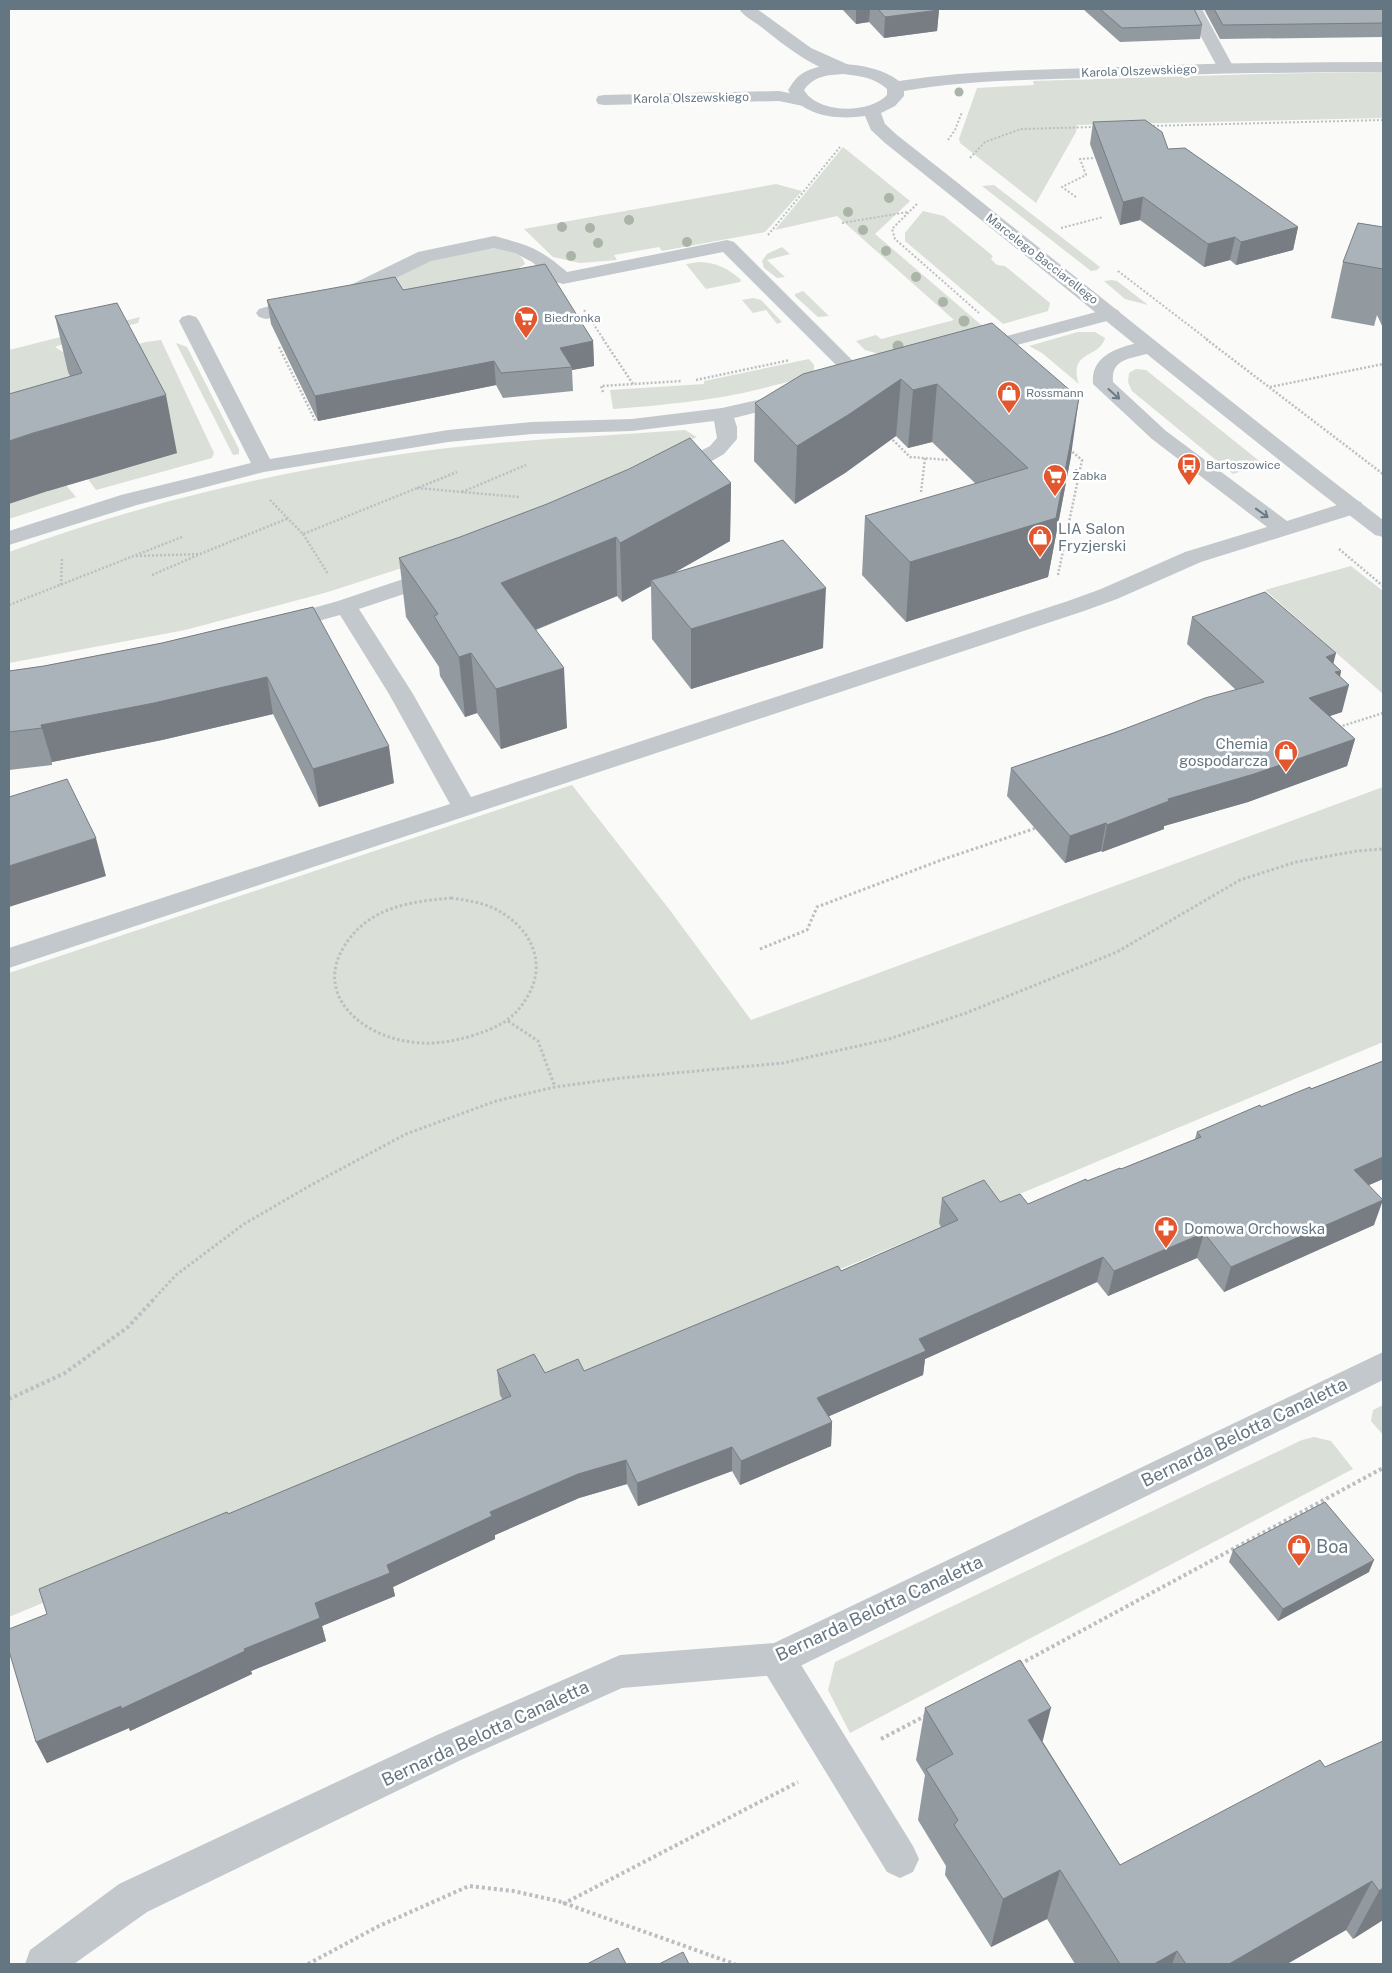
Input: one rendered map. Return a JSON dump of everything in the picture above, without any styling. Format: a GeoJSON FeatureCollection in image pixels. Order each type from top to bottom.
{"type":"FeatureCollection","features":[{"type":"Feature","properties":{"kind":"street"},"geometry":{"type":"LineString","coordinates":[[748,9],[815,64],[866,71],[890,82],[896,96],[875,118]]}},
{"type":"Feature","properties":{"kind":"street"},"geometry":{"type":"LineString","coordinates":[[1194,9],[1226,68]]}},
{"type":"Feature","properties":{"kind":"street"},"geometry":{"type":"LineString","coordinates":[[800,96],[802,80],[815,64]]}},
{"type":"Feature","properties":{"kind":"street","name":"Karola Olszewskiego"},"geometry":{"type":"LineString","coordinates":[[890,82],[1226,68],[1383,67]]}},
{"type":"Feature","properties":{"kind":"street","name":"Karola Olszewskiego"},"geometry":{"type":"LineString","coordinates":[[604,100],[800,96],[822,110],[847,113]]}},
{"type":"Feature","properties":{"kind":"street","name":"Marcelego Bacciarellego"},"geometry":{"type":"LineString","coordinates":[[847,113],[875,118],[891,139],[1263,438],[1383,530]]}},
{"type":"Feature","properties":{"kind":"street"},"geometry":{"type":"LineString","coordinates":[[266,313],[333,301],[425,256],[494,242],[522,249],[539,258],[563,278],[727,246],[861,379]]}},
{"type":"Feature","properties":{"kind":"street"},"geometry":{"type":"LineString","coordinates":[[954,356],[1111,314]]}},
{"type":"Feature","properties":{"kind":"street"},"geometry":{"type":"LineString","coordinates":[[189,321],[263,466]]}},
{"type":"Feature","properties":{"kind":"street"},"geometry":{"type":"LineString","coordinates":[[1149,346],[1126,352],[1102,368],[1103,384],[1159,435],[1284,530]]}},
{"type":"Feature","properties":{"kind":"street"},"geometry":{"type":"LineString","coordinates":[[9,538],[129,500],[263,466],[448,436],[532,428],[632,425],[722,414],[809,394]]}},
{"type":"Feature","properties":{"kind":"street"},"geometry":{"type":"LineString","coordinates":[[651,485],[717,450],[727,438],[727,427],[722,414]]}},
{"type":"Feature","properties":{"kind":"street"},"geometry":{"type":"LineString","coordinates":[[9,958],[1067,609],[1109,594],[1193,557],[1353,507]]}},
{"type":"Feature","properties":{"kind":"street"},"geometry":{"type":"LineString","coordinates":[[260,630],[346,606],[456,569]]}},
{"type":"Feature","properties":{"kind":"street"},"geometry":{"type":"LineString","coordinates":[[346,606],[401,694],[464,807]]}},
{"type":"Feature","properties":{"kind":"street","name":"Bernarda Belotta Canaletta"},"geometry":{"type":"LineString","coordinates":[[44,1964],[133,1898],[450,1747],[620,1672],[777,1659],[1383,1365]]}},
{"type":"Feature","properties":{"kind":"street"},"geometry":{"type":"LineString","coordinates":[[777,1659],[900,1859]]}},
{"type":"Feature","properties":{"kind":"path"},"geometry":{"type":"LineString","coordinates":[[1146,126],[1383,120]]}},
{"type":"Feature","properties":{"kind":"path"},"geometry":{"type":"LineString","coordinates":[[968,160],[985,142],[1022,130],[1097,127]]}},
{"type":"Feature","properties":{"kind":"path"},"geometry":{"type":"LineString","coordinates":[[766,238],[846,140]]}},
{"type":"Feature","properties":{"kind":"path"},"geometry":{"type":"LineString","coordinates":[[1076,198],[1062,187],[1086,175],[1080,159],[1096,158]]}},
{"type":"Feature","properties":{"kind":"path"},"geometry":{"type":"LineString","coordinates":[[917,204],[892,228],[895,239],[984,317]]}},
{"type":"Feature","properties":{"kind":"path"},"geometry":{"type":"LineString","coordinates":[[842,223],[909,212]]}},
{"type":"Feature","properties":{"kind":"path"},"geometry":{"type":"LineString","coordinates":[[1060,228],[1103,217]]}},
{"type":"Feature","properties":{"kind":"path"},"geometry":{"type":"LineString","coordinates":[[563,278],[633,384]]}},
{"type":"Feature","properties":{"kind":"path"},"geometry":{"type":"LineString","coordinates":[[1160,303],[1383,474]]}},
{"type":"Feature","properties":{"kind":"path"},"geometry":{"type":"LineString","coordinates":[[278,343],[316,422],[333,420],[346,453]]}},
{"type":"Feature","properties":{"kind":"path"},"geometry":{"type":"LineString","coordinates":[[603,395],[602,386],[690,381],[794,360]]}},
{"type":"Feature","properties":{"kind":"path"},"geometry":{"type":"LineString","coordinates":[[1269,387],[1383,364]]}},
{"type":"Feature","properties":{"kind":"path"},"geometry":{"type":"LineString","coordinates":[[884,431],[910,457],[948,460]]}},
{"type":"Feature","properties":{"kind":"path"},"geometry":{"type":"LineString","coordinates":[[1057,576],[1082,460],[1067,447]]}},
{"type":"Feature","properties":{"kind":"path"},"geometry":{"type":"LineString","coordinates":[[921,492],[925,458]]}},
{"type":"Feature","properties":{"kind":"path"},"geometry":{"type":"LineString","coordinates":[[462,492],[528,464]]}},
{"type":"Feature","properties":{"kind":"path"},"geometry":{"type":"LineString","coordinates":[[303,534],[465,469]]}},
{"type":"Feature","properties":{"kind":"path"},"geometry":{"type":"LineString","coordinates":[[416,488],[519,497]]}},
{"type":"Feature","properties":{"kind":"path"},"geometry":{"type":"LineString","coordinates":[[152,575],[289,518],[303,534],[346,606]]}},
{"type":"Feature","properties":{"kind":"path"},"geometry":{"type":"LineString","coordinates":[[9,605],[182,537]]}},
{"type":"Feature","properties":{"kind":"path"},"geometry":{"type":"LineString","coordinates":[[133,556],[200,554]]}},
{"type":"Feature","properties":{"kind":"path"},"geometry":{"type":"LineString","coordinates":[[1359,566],[1383,586]]}},
{"type":"Feature","properties":{"kind":"path"},"geometry":{"type":"LineString","coordinates":[[1336,728],[1383,713]]}},
{"type":"Feature","properties":{"kind":"path"},"geometry":{"type":"LineString","coordinates":[[760,949],[808,930],[817,907],[944,859],[1045,825]]}},
{"type":"Feature","properties":{"kind":"path"},"geometry":{"type":"LineString","coordinates":[[9,1400],[65,1373],[128,1327],[176,1275],[244,1224],[311,1184],[406,1134],[496,1100],[555,1087],[621,1078],[783,1063],[889,1039],[1031,988],[1117,952],[1240,880],[1296,862],[1357,851],[1383,849]]}},
{"type":"Feature","properties":{"kind":"path"},"geometry":{"type":"LineString","coordinates":[[451,898],[476,902],[495,909],[512,921],[529,937],[539,961],[536,984],[524,1003],[508,1021],[449,1043],[428,1044],[401,1041],[382,1035],[361,1023],[345,1008],[334,991],[334,970],[340,951],[362,924],[401,904],[451,898]]}},
{"type":"Feature","properties":{"kind":"path"},"geometry":{"type":"LineString","coordinates":[[508,1021],[538,1041],[555,1087]]}},
{"type":"Feature","properties":{"kind":"path"},"geometry":{"type":"LineString","coordinates":[[1019,1665],[1383,1468]]}},
{"type":"Feature","properties":{"kind":"path"},"geometry":{"type":"LineString","coordinates":[[563,1904],[733,1815],[840,1762],[931,1712]]}},
{"type":"Feature","properties":{"kind":"path"},"geometry":{"type":"LineString","coordinates":[[308,1964],[379,1926],[469,1886],[512,1891],[583,1909],[735,1964]]}},
{"type":"Feature","properties":{"kind":"shaded area"},"geometry":{"type":"Polygon","coordinates":[[[1383,72],[1383,118],[1077,125],[1076,132],[1036,203],[960,143],[959,139],[977,88],[1034,85],[1033,81],[1383,72]]]}},
{"type":"Feature","properties":{"kind":"shaded area"},"geometry":{"type":"Polygon","coordinates":[[[843,147],[910,201],[875,234],[986,329],[879,354],[865,350],[856,341],[876,335],[881,339],[954,320],[837,216],[775,230],[843,147]]]}},
{"type":"Feature","properties":{"kind":"shaded area"},"geometry":{"type":"Polygon","coordinates":[[[776,184],[802,191],[765,232],[662,251],[659,247],[614,255],[617,260],[580,263],[553,257],[524,229],[776,184]]]}},
{"type":"Feature","properties":{"kind":"shaded area"},"geometry":{"type":"Polygon","coordinates":[[[994,185],[1100,267],[1097,270],[1091,271],[982,186],[994,185]]]}},
{"type":"Feature","properties":{"kind":"shaded area"},"geometry":{"type":"Polygon","coordinates":[[[923,211],[944,216],[993,256],[991,259],[997,265],[1005,266],[1050,303],[1048,311],[1003,324],[905,241],[905,233],[923,211]]]}},
{"type":"Feature","properties":{"kind":"shaded area"},"geometry":{"type":"Polygon","coordinates":[[[782,247],[790,254],[767,260],[785,277],[777,278],[764,268],[762,261],[767,254],[782,247]]]}},
{"type":"Feature","properties":{"kind":"shaded area"},"geometry":{"type":"Polygon","coordinates":[[[494,248],[517,254],[525,264],[518,269],[405,290],[400,290],[388,281],[442,255],[494,248]]]}},
{"type":"Feature","properties":{"kind":"shaded area"},"geometry":{"type":"Polygon","coordinates":[[[699,262],[722,267],[741,280],[740,282],[706,289],[686,264],[699,262]]]}},
{"type":"Feature","properties":{"kind":"shaded area"},"geometry":{"type":"Polygon","coordinates":[[[1104,281],[1117,281],[1148,305],[1125,299],[1104,281]]]}},
{"type":"Feature","properties":{"kind":"shaded area"},"geometry":{"type":"Polygon","coordinates":[[[803,291],[829,316],[818,317],[795,296],[795,294],[803,291]]]}},
{"type":"Feature","properties":{"kind":"shaded area"},"geometry":{"type":"Polygon","coordinates":[[[753,298],[761,300],[782,322],[777,324],[766,310],[753,313],[742,300],[753,298]]]}},
{"type":"Feature","properties":{"kind":"shaded area"},"geometry":{"type":"Polygon","coordinates":[[[140,317],[138,323],[111,330],[108,327],[55,347],[76,360],[161,340],[214,453],[212,458],[96,490],[88,479],[95,430],[9,457],[9,350],[140,317]]]}},
{"type":"Feature","properties":{"kind":"shaded area"},"geometry":{"type":"Polygon","coordinates":[[[1078,332],[1095,332],[1105,338],[1102,345],[1081,360],[1078,365],[1079,384],[1042,353],[1029,346],[1078,332]]]}},
{"type":"Feature","properties":{"kind":"shaded area"},"geometry":{"type":"Polygon","coordinates":[[[176,343],[187,347],[239,449],[239,454],[233,455],[176,343]]]}},
{"type":"Feature","properties":{"kind":"shaded area"},"geometry":{"type":"Polygon","coordinates":[[[809,359],[814,365],[814,371],[781,384],[705,400],[613,409],[610,390],[704,384],[704,381],[809,359]]]}},
{"type":"Feature","properties":{"kind":"shaded area"},"geometry":{"type":"Polygon","coordinates":[[[1136,369],[1146,370],[1263,464],[1233,474],[1132,391],[1128,382],[1129,373],[1136,369]]]}},
{"type":"Feature","properties":{"kind":"shaded area"},"geometry":{"type":"Polygon","coordinates":[[[685,430],[697,437],[442,555],[328,592],[185,630],[9,663],[9,552],[62,533],[116,516],[225,487],[336,465],[448,448],[685,430]]]}},
{"type":"Feature","properties":{"kind":"shaded area"},"geometry":{"type":"Polygon","coordinates":[[[66,485],[76,497],[9,519],[9,504],[66,485]]]}},
{"type":"Feature","properties":{"kind":"shaded area"},"geometry":{"type":"Polygon","coordinates":[[[1351,566],[1383,591],[1383,694],[1265,590],[1351,566]]]}},
{"type":"Feature","properties":{"kind":"shaded area"},"geometry":{"type":"Polygon","coordinates":[[[572,785],[669,909],[751,1020],[1383,787],[1383,1042],[9,1617],[9,973],[572,785]]]}},
{"type":"Feature","properties":{"kind":"shaded area"},"geometry":{"type":"Polygon","coordinates":[[[1383,1405],[1383,1435],[1371,1421],[1373,1410],[1383,1405]]]}},
{"type":"Feature","properties":{"kind":"shaded area"},"geometry":{"type":"Polygon","coordinates":[[[1314,1437],[1331,1441],[1353,1469],[850,1733],[828,1690],[835,1662],[1302,1440],[1314,1437]]]}},
{"type":"Feature","properties":{"kind":"building"},"geometry":{"type":"Polygon","coordinates":[[[878,9],[938,9],[939,10],[885,17],[878,9]]]}},
{"type":"Feature","properties":{"kind":"building"},"geometry":{"type":"Polygon","coordinates":[[[1100,9],[1194,9],[1202,25],[1122,28],[1100,9]]]}},
{"type":"Feature","properties":{"kind":"building"},"geometry":{"type":"Polygon","coordinates":[[[1214,9],[1383,9],[1383,23],[1223,25],[1214,9]]]}},
{"type":"Feature","properties":{"kind":"building"},"geometry":{"type":"Polygon","coordinates":[[[1145,120],[1162,132],[1168,149],[1185,148],[1298,227],[1241,242],[1235,237],[1208,244],[1143,197],[1123,202],[1093,122],[1145,120]]]}},
{"type":"Feature","properties":{"kind":"building"},"geometry":{"type":"Polygon","coordinates":[[[1358,223],[1383,227],[1383,269],[1343,262],[1358,223]]]}},
{"type":"Feature","properties":{"kind":"building"},"geometry":{"type":"Polygon","coordinates":[[[545,264],[593,341],[560,348],[572,367],[501,373],[494,361],[315,396],[267,300],[395,277],[403,290],[545,264]]]}},
{"type":"Feature","properties":{"kind":"building"},"geometry":{"type":"Polygon","coordinates":[[[117,303],[166,395],[9,441],[9,394],[82,373],[55,316],[117,303]]]}},
{"type":"Feature","properties":{"kind":"building"},"geometry":{"type":"Polygon","coordinates":[[[992,323],[1079,398],[1056,518],[910,562],[865,516],[1028,468],[937,384],[913,390],[901,379],[848,415],[797,446],[755,403],[803,374],[992,323]]]}},
{"type":"Feature","properties":{"kind":"building"},"geometry":{"type":"Polygon","coordinates":[[[690,438],[731,483],[620,543],[616,537],[501,583],[564,668],[496,689],[471,653],[459,657],[434,616],[438,614],[399,558],[547,504],[629,469],[690,438]]]}},
{"type":"Feature","properties":{"kind":"building"},"geometry":{"type":"Polygon","coordinates":[[[783,540],[826,588],[691,629],[651,580],[783,540]]]}},
{"type":"Feature","properties":{"kind":"building"},"geometry":{"type":"Polygon","coordinates":[[[1265,592],[1336,653],[1326,657],[1341,671],[1335,672],[1349,685],[1309,698],[1355,739],[1254,774],[1168,799],[1169,801],[1107,825],[1106,823],[1070,836],[1011,768],[1114,733],[1205,698],[1264,682],[1192,617],[1265,592]]]}},
{"type":"Feature","properties":{"kind":"building"},"geometry":{"type":"Polygon","coordinates":[[[313,607],[389,746],[313,769],[267,677],[154,703],[41,725],[42,728],[9,732],[9,671],[162,643],[313,607]]]}},
{"type":"Feature","properties":{"kind":"building"},"geometry":{"type":"Polygon","coordinates":[[[67,779],[96,838],[9,866],[9,797],[67,779]]]}},
{"type":"Feature","properties":{"kind":"building"},"geometry":{"type":"Polygon","coordinates":[[[1383,1061],[1383,1157],[1354,1170],[1383,1200],[1231,1267],[1204,1233],[1114,1271],[1103,1257],[919,1339],[926,1351],[817,1398],[832,1422],[741,1461],[732,1447],[637,1483],[626,1460],[578,1474],[490,1512],[492,1516],[387,1565],[390,1573],[315,1603],[320,1618],[244,1649],[245,1651],[121,1709],[121,1706],[36,1742],[9,1651],[9,1629],[47,1614],[39,1589],[227,1512],[228,1514],[511,1396],[497,1370],[534,1354],[545,1373],[578,1359],[584,1371],[838,1266],[841,1271],[958,1220],[942,1198],[984,1180],[1000,1202],[1020,1194],[1028,1204],[1086,1179],[1087,1181],[1121,1169],[1201,1137],[1197,1132],[1260,1105],[1261,1107],[1383,1061]]]}},
{"type":"Feature","properties":{"kind":"building","name":"Boa"},"geometry":{"type":"Polygon","coordinates":[[[1325,1502],[1374,1560],[1283,1609],[1233,1550],[1325,1502]]]}},
{"type":"Feature","properties":{"kind":"building"},"geometry":{"type":"Polygon","coordinates":[[[1020,1660],[1051,1708],[1028,1720],[1120,1865],[1320,1760],[1325,1767],[1383,1741],[1383,1888],[1379,1891],[1372,1881],[1229,1964],[1186,1964],[1177,1951],[1154,1964],[1120,1964],[1060,1870],[1003,1899],[954,1825],[958,1820],[926,1769],[953,1754],[925,1708],[1020,1660]]]}},
{"type":"Feature","properties":{"kind":"building"},"geometry":{"type":"Polygon","coordinates":[[[618,1948],[626,1964],[587,1964],[618,1948]]]}},
{"type":"Feature","properties":{"kind":"building"},"geometry":{"type":"Polygon","coordinates":[[[683,1952],[689,1964],[659,1964],[683,1952]]]}},
{"type":"Feature","properties":{"kind":"place","name":"Biedronka"},"geometry":{"type":"Point","coordinates":[526,339]}},
{"type":"Feature","properties":{"kind":"place","name":"Rossmann"},"geometry":{"type":"Point","coordinates":[1009,414]}},
{"type":"Feature","properties":{"kind":"place","name":"Bartoszowice"},"geometry":{"type":"Point","coordinates":[1189,486]}},
{"type":"Feature","properties":{"kind":"place","name":"Żabka"},"geometry":{"type":"Point","coordinates":[1055,497]}},
{"type":"Feature","properties":{"kind":"place","name":"LIA Salon Fryzjerski"},"geometry":{"type":"Point","coordinates":[1040,558]}},
{"type":"Feature","properties":{"kind":"place","name":"Chemia gospodarcza"},"geometry":{"type":"Point","coordinates":[1286,773]}},
{"type":"Feature","properties":{"kind":"place","name":"Domowa Orchowska"},"geometry":{"type":"Point","coordinates":[1166,1249]}},
{"type":"Feature","properties":{"kind":"place","name":"Boa"},"geometry":{"type":"Point","coordinates":[1299,1567]}}]}
